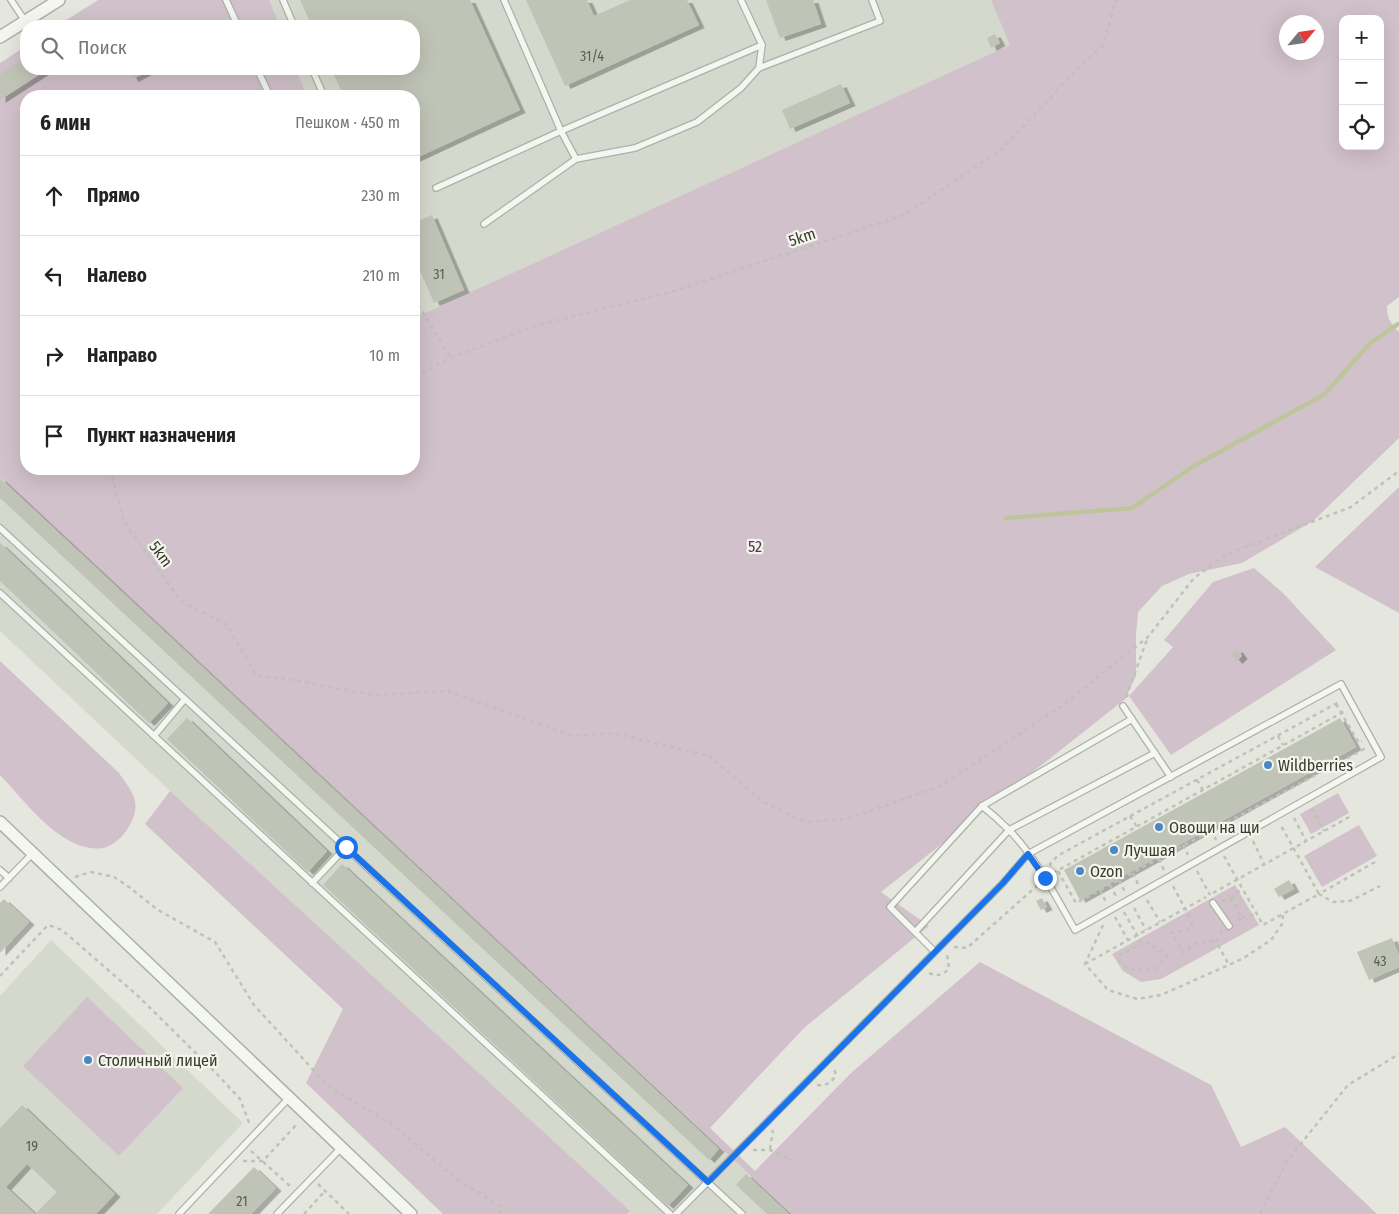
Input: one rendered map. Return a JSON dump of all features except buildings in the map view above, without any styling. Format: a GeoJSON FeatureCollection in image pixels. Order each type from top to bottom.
{"type":"FeatureCollection","features":[{"type":"Feature","properties":{"kind":"street"},"geometry":{"type":"LineString","coordinates":[[27,20],[59,0]]}},
{"type":"Feature","properties":{"kind":"street"},"geometry":{"type":"LineString","coordinates":[[0,38],[20,24]]}},
{"type":"Feature","properties":{"kind":"street"},"geometry":{"type":"LineString","coordinates":[[0,822],[411,1214]]}},
{"type":"Feature","properties":{"kind":"lane"},"geometry":{"type":"LineString","coordinates":[[11,0],[24,20]]}},
{"type":"Feature","properties":{"kind":"lane"},"geometry":{"type":"LineString","coordinates":[[226,0],[235,20]]}},
{"type":"Feature","properties":{"kind":"lane"},"geometry":{"type":"LineString","coordinates":[[283,0],[291,20]]}},
{"type":"Feature","properties":{"kind":"lane"},"geometry":{"type":"LineString","coordinates":[[504,0],[561,131],[576,159]]}},
{"type":"Feature","properties":{"kind":"lane"},"geometry":{"type":"LineString","coordinates":[[741,0],[762,45],[759,68]]}},
{"type":"Feature","properties":{"kind":"lane"},"geometry":{"type":"LineString","coordinates":[[484,224],[576,159],[635,148],[697,122],[741,88],[759,68],[880,21],[872,0]]}},
{"type":"Feature","properties":{"kind":"lane"},"geometry":{"type":"LineString","coordinates":[[436,188],[561,131],[762,45]]}},
{"type":"Feature","properties":{"kind":"lane"},"geometry":{"type":"LineString","coordinates":[[260,75],[267,90]]}},
{"type":"Feature","properties":{"kind":"lane"},"geometry":{"type":"LineString","coordinates":[[315,75],[321,90]]}},
{"type":"Feature","properties":{"kind":"lane"},"geometry":{"type":"LineString","coordinates":[[0,528],[742,1214]]}},
{"type":"Feature","properties":{"kind":"lane"},"geometry":{"type":"LineString","coordinates":[[0,592],[670,1214]]}},
{"type":"Feature","properties":{"kind":"lane"},"geometry":{"type":"LineString","coordinates":[[676,1214],[938,953],[1028,854],[1341,684],[1381,757],[1075,930],[1045,878],[1028,854],[1009,830],[982,806]]}},
{"type":"Feature","properties":{"kind":"lane"},"geometry":{"type":"LineString","coordinates":[[154,736],[186,699]]}},
{"type":"Feature","properties":{"kind":"lane"},"geometry":{"type":"LineString","coordinates":[[1123,706],[1171,777]]}},
{"type":"Feature","properties":{"kind":"lane"},"geometry":{"type":"LineString","coordinates":[[938,953],[890,907],[982,806],[1132,719]]}},
{"type":"Feature","properties":{"kind":"lane"},"geometry":{"type":"LineString","coordinates":[[916,931],[1009,830],[1155,754]]}},
{"type":"Feature","properties":{"kind":"lane"},"geometry":{"type":"LineString","coordinates":[[312,883],[346,847]]}},
{"type":"Feature","properties":{"kind":"lane"},"geometry":{"type":"LineString","coordinates":[[0,887],[33,854]]}},
{"type":"Feature","properties":{"kind":"lane"},"geometry":{"type":"LineString","coordinates":[[0,870],[9,878]]}},
{"type":"Feature","properties":{"kind":"lane"},"geometry":{"type":"LineString","coordinates":[[1213,903],[1229,926]]}},
{"type":"Feature","properties":{"kind":"lane"},"geometry":{"type":"LineString","coordinates":[[179,1214],[289,1098]]}},
{"type":"Feature","properties":{"kind":"lane"},"geometry":{"type":"LineString","coordinates":[[277,1214],[341,1148]]}},
{"type":"Feature","properties":{"kind":"path","name":"5km"},"geometry":{"type":"LineString","coordinates":[[420,373],[451,358],[534,326],[671,292],[904,215],[1002,149],[1081,64],[1103,45],[1116,0]]}},
{"type":"Feature","properties":{"kind":"path"},"geometry":{"type":"LineString","coordinates":[[420,308],[451,358]]}},
{"type":"Feature","properties":{"kind":"path"},"geometry":{"type":"LineString","coordinates":[[1123,706],[1148,637],[1194,578],[1227,554],[1351,507],[1399,471]]}},
{"type":"Feature","properties":{"kind":"path","name":"5km"},"geometry":{"type":"LineString","coordinates":[[112,475],[124,522],[181,601],[227,625],[256,676],[287,679],[374,695],[448,691],[573,736],[613,733],[709,756],[762,802],[805,822],[846,819],[939,787],[1063,705],[1148,637]]}},
{"type":"Feature","properties":{"kind":"path"},"geometry":{"type":"LineString","coordinates":[[1349,697],[1059,855],[1051,862],[1049,868],[1051,875],[1354,706]]}},
{"type":"Feature","properties":{"kind":"path"},"geometry":{"type":"LineString","coordinates":[[1336,704],[1359,743]]}},
{"type":"Feature","properties":{"kind":"path"},"geometry":{"type":"LineString","coordinates":[[1278,736],[1283,745]]}},
{"type":"Feature","properties":{"kind":"path"},"geometry":{"type":"LineString","coordinates":[[1058,871],[1076,903],[1368,747],[1364,740]]}},
{"type":"Feature","properties":{"kind":"path"},"geometry":{"type":"LineString","coordinates":[[1197,780],[1203,790]]}},
{"type":"Feature","properties":{"kind":"path"},"geometry":{"type":"LineString","coordinates":[[1267,800],[1319,894],[1333,902],[1350,901],[1380,886]]}},
{"type":"Feature","properties":{"kind":"path"},"geometry":{"type":"LineString","coordinates":[[1130,816],[1137,827]]}},
{"type":"Feature","properties":{"kind":"path"},"geometry":{"type":"LineString","coordinates":[[1085,964],[1351,816]]}},
{"type":"Feature","properties":{"kind":"path"},"geometry":{"type":"LineString","coordinates":[[1211,830],[1263,925],[1375,862]]}},
{"type":"Feature","properties":{"kind":"path"},"geometry":{"type":"LineString","coordinates":[[1159,858],[1192,922],[1186,930],[1171,933],[1184,953],[1194,944],[1216,941]]}},
{"type":"Feature","properties":{"kind":"path"},"geometry":{"type":"LineString","coordinates":[[62,881],[91,872],[114,877],[130,887],[158,910],[215,942],[254,1005],[328,1086],[393,1124],[455,1178],[500,1206],[500,1214]]}},
{"type":"Feature","properties":{"kind":"path"},"geometry":{"type":"LineString","coordinates":[[952,947],[966,948],[1045,878]]}},
{"type":"Feature","properties":{"kind":"path"},"geometry":{"type":"LineString","coordinates":[[1110,885],[1142,944]]}},
{"type":"Feature","properties":{"kind":"path"},"geometry":{"type":"LineString","coordinates":[[1231,899],[1242,888]]}},
{"type":"Feature","properties":{"kind":"path"},"geometry":{"type":"LineString","coordinates":[[1085,964],[1111,910]]}},
{"type":"Feature","properties":{"kind":"path"},"geometry":{"type":"LineString","coordinates":[[1242,918],[1256,913]]}},
{"type":"Feature","properties":{"kind":"path"},"geometry":{"type":"LineString","coordinates":[[1085,964],[1108,990],[1136,999],[1161,995],[1242,959],[1264,945],[1271,940],[1282,924],[1283,914]]}},
{"type":"Feature","properties":{"kind":"path"},"geometry":{"type":"LineString","coordinates":[[0,976],[48,925],[62,930],[138,995],[222,1079],[240,1099],[254,1136]]}},
{"type":"Feature","properties":{"kind":"path"},"geometry":{"type":"LineString","coordinates":[[1149,943],[1166,956],[1157,968],[1133,970],[1126,968],[1120,962],[1119,955],[1142,944],[1149,943]]}},
{"type":"Feature","properties":{"kind":"path"},"geometry":{"type":"LineString","coordinates":[[924,972],[935,976],[943,974],[949,969],[946,949],[938,953]]}},
{"type":"Feature","properties":{"kind":"path"},"geometry":{"type":"LineString","coordinates":[[1260,1214],[1287,1161],[1348,1085],[1399,1054]]}},
{"type":"Feature","properties":{"kind":"path"},"geometry":{"type":"LineString","coordinates":[[820,1078],[814,1084],[822,1086],[833,1080],[836,1075],[832,1065]]}},
{"type":"Feature","properties":{"kind":"path"},"geometry":{"type":"LineString","coordinates":[[229,1161],[263,1161],[306,1115]]}},
{"type":"Feature","properties":{"kind":"path"},"geometry":{"type":"LineString","coordinates":[[767,1132],[773,1126],[770,1150]]}},
{"type":"Feature","properties":{"kind":"path"},"geometry":{"type":"LineString","coordinates":[[755,1144],[749,1150],[770,1150],[792,1160]]}},
{"type":"Feature","properties":{"kind":"path"},"geometry":{"type":"LineString","coordinates":[[245,1145],[297,1194]]}},
{"type":"Feature","properties":{"kind":"path"},"geometry":{"type":"LineString","coordinates":[[312,1178],[349,1214]]}},
{"type":"Feature","properties":{"kind":"path"},"geometry":{"type":"LineString","coordinates":[[304,1214],[325,1191]]}},
{"type":"Feature","properties":{"kind":"shaded area"},"geometry":{"type":"Polygon","coordinates":[[[269,0],[991,0],[1011,45],[420,315],[420,90],[305,90],[298,75],[420,75],[420,20],[277,20],[269,0]]]}},
{"type":"Feature","properties":{"kind":"shaded area"},"geometry":{"type":"Polygon","coordinates":[[[0,477],[792,1214],[629,1214],[170,791],[0,631],[0,477]]]}},
{"type":"Feature","properties":{"kind":"shaded area","name":"Столичный лицей"},"geometry":{"type":"Polygon","coordinates":[[[51,940],[243,1123],[157,1214],[0,1214],[0,996],[51,940]]]}},
{"type":"Feature","properties":{"kind":"green space"},"geometry":{"type":"Polygon","coordinates":[[[98,0],[269,0],[277,20],[66,20],[98,0]]]}},
{"type":"Feature","properties":{"kind":"green space","name":"52"},"geometry":{"type":"Polygon","coordinates":[[[991,0],[1399,0],[1399,297],[1387,306],[1387,313],[1399,332],[1399,438],[1313,521],[1242,563],[1189,574],[1162,586],[1138,612],[1136,676],[1128,693],[1129,696],[881,892],[929,926],[804,1028],[710,1128],[755,1171],[851,1073],[980,962],[1211,1085],[1241,1147],[1285,1127],[1377,1214],[792,1214],[0,477],[0,63],[20,50],[20,75],[298,75],[305,90],[20,90],[20,475],[420,475],[420,315],[1010,45],[991,0]]]}},
{"type":"Feature","properties":{"kind":"green space"},"geometry":{"type":"Polygon","coordinates":[[[1399,487],[1399,613],[1315,567],[1399,487]]]}},
{"type":"Feature","properties":{"kind":"green space"},"geometry":{"type":"Polygon","coordinates":[[[1254,568],[1284,594],[1336,650],[1171,755],[1129,696],[1173,647],[1164,640],[1213,582],[1254,568]]]}},
{"type":"Feature","properties":{"kind":"green space"},"geometry":{"type":"Polygon","coordinates":[[[0,661],[119,773],[128,787],[135,802],[134,815],[124,834],[114,843],[105,848],[92,848],[76,844],[65,838],[45,823],[0,775],[0,661]]]}},
{"type":"Feature","properties":{"kind":"green space"},"geometry":{"type":"Polygon","coordinates":[[[170,791],[630,1211],[627,1214],[443,1214],[306,1083],[343,1009],[145,824],[170,791]]]}},
{"type":"Feature","properties":{"kind":"green space"},"geometry":{"type":"Polygon","coordinates":[[[1338,793],[1349,813],[1311,834],[1300,814],[1338,793]]]}},
{"type":"Feature","properties":{"kind":"green space"},"geometry":{"type":"Polygon","coordinates":[[[1359,825],[1377,856],[1322,887],[1304,856],[1359,825]]]}},
{"type":"Feature","properties":{"kind":"green space"},"geometry":{"type":"Polygon","coordinates":[[[1235,885],[1259,925],[1161,979],[1141,982],[1123,971],[1112,954],[1235,885]]]}},
{"type":"Feature","properties":{"kind":"green space"},"geometry":{"type":"Polygon","coordinates":[[[87,997],[183,1088],[119,1156],[23,1066],[87,997]]]}},
{"type":"Feature","properties":{"kind":"waterway"},"geometry":{"type":"LineString","coordinates":[[1006,518],[1132,508],[1194,466],[1325,394],[1369,344],[1398,324]]}},
{"type":"Feature","properties":{"kind":"place","name":"Wildberries"},"geometry":{"type":"Point","coordinates":[1268,765]}},
{"type":"Feature","properties":{"kind":"place","name":"Овощи на щи"},"geometry":{"type":"Point","coordinates":[1159,827]}},
{"type":"Feature","properties":{"kind":"place","name":"Лучшая"},"geometry":{"type":"Point","coordinates":[1114,850]}},
{"type":"Feature","properties":{"kind":"place","name":"Ozon"},"geometry":{"type":"Point","coordinates":[1080,871]}},
{"type":"Feature","properties":{"kind":"place","name":"Столичный лицей"},"geometry":{"type":"Point","coordinates":[88,1060]}},
{"type":"Feature","properties":{"kind":"route"},"geometry":{"type":"LineString","coordinates":[[346,847],[708,1182],[1003,883],[1028,854],[1045,878]]}}]}
